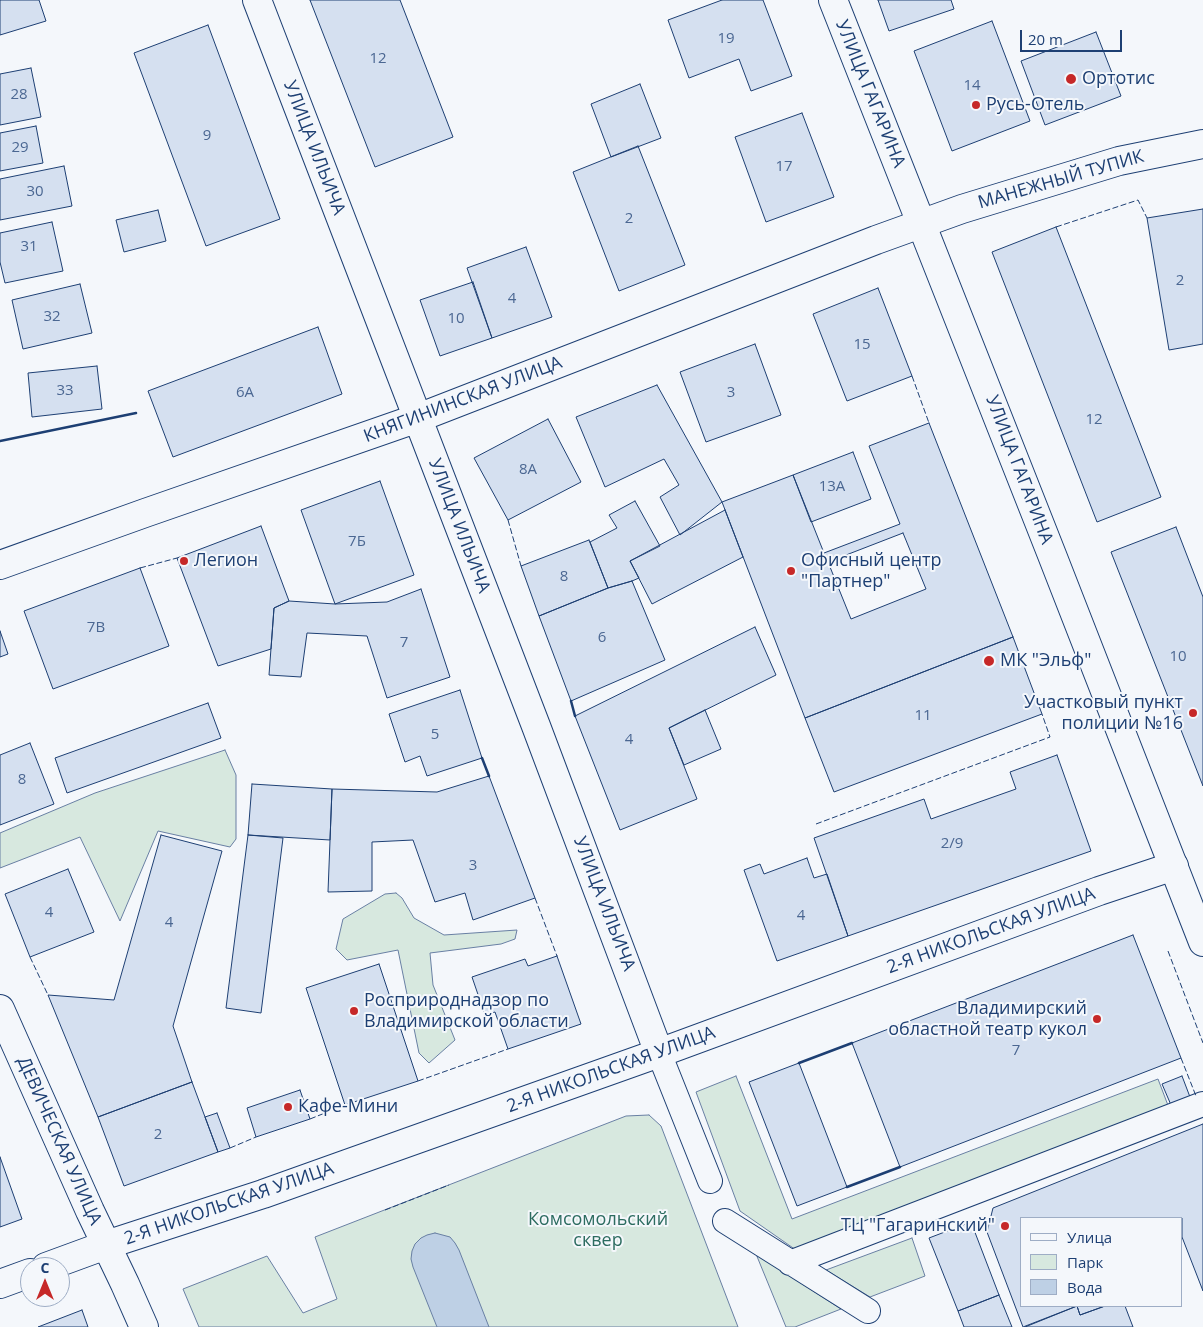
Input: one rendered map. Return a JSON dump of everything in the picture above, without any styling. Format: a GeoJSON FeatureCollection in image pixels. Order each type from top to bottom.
{"type":"FeatureCollection","features":[{"type":"Feature","properties":{"kind":"street","name":"УЛИЦА ИЛЬИЧА"},"geometry":{"type":"LineString","coordinates":[[257,0],[660,1052]]}},
{"type":"Feature","properties":{"kind":"street","name":"УЛИЦА ГАГАРИНА"},"geometry":{"type":"LineString","coordinates":[[833,0],[1203,942]]}},
{"type":"Feature","properties":{"kind":"street","name":"МАНЕЖНЫЙ ТУПИК"},"geometry":{"type":"LineString","coordinates":[[921,223],[1120,161],[1203,144]]}},
{"type":"Feature","properties":{"kind":"street","name":"КНЯГИНИНСКАЯ УЛИЦА"},"geometry":{"type":"LineString","coordinates":[[0,565],[154,509],[418,418],[921,223]]}},
{"type":"Feature","properties":{"kind":"street","name":"2-Я НИКОЛЬСКАЯ УЛИЦА"},"geometry":{"type":"LineString","coordinates":[[70,1258],[272,1190],[1174,866]]}},
{"type":"Feature","properties":{"kind":"street","name":"ДЕВИЧЕСКАЯ УЛИЦА"},"geometry":{"type":"LineString","coordinates":[[0,1009],[144,1327]]}},
{"type":"Feature","properties":{"kind":"street"},"geometry":{"type":"LineString","coordinates":[[660,1052],[710,1182]]}},
{"type":"Feature","properties":{"kind":"street"},"geometry":{"type":"LineString","coordinates":[[790,1263],[1203,1104]]}},
{"type":"Feature","properties":{"kind":"street"},"geometry":{"type":"LineString","coordinates":[[725,1221],[868,1311]]}},
{"type":"Feature","properties":{"kind":"street"},"geometry":{"type":"LineString","coordinates":[[0,1284],[20,1277]]}},
{"type":"Feature","properties":{"kind":"green space"},"geometry":{"type":"Polygon","coordinates":[[[225,750],[236,775],[236,839],[230,847],[158,831],[120,921],[80,837],[0,868],[0,833],[95,793],[225,750]]]}},
{"type":"Feature","properties":{"kind":"green space"},"geometry":{"type":"Polygon","coordinates":[[[396,893],[402,898],[414,918],[444,935],[517,930],[515,939],[501,944],[430,953],[433,985],[455,1040],[429,1063],[419,1053],[398,950],[347,960],[336,949],[343,919],[385,894],[396,893]]]}},
{"type":"Feature","properties":{"kind":"green space"},"geometry":{"type":"Polygon","coordinates":[[[736,1076],[792,1219],[1158,1079],[1169,1108],[796,1250],[740,1211],[696,1092],[736,1076]]]}},
{"type":"Feature","properties":{"kind":"green space","name":"Комсомольский сквер"},"geometry":{"type":"Polygon","coordinates":[[[649,1115],[661,1126],[738,1327],[199,1327],[183,1289],[267,1256],[303,1313],[337,1299],[315,1237],[626,1116],[649,1115]]]}},
{"type":"Feature","properties":{"kind":"green space"},"geometry":{"type":"Polygon","coordinates":[[[912,1238],[925,1276],[870,1297],[826,1270],[912,1238]]]}},
{"type":"Feature","properties":{"kind":"green space"},"geometry":{"type":"Polygon","coordinates":[[[756,1254],[841,1309],[795,1327],[786,1327],[756,1254]]]}},
{"type":"Feature","properties":{"kind":"water"},"geometry":{"type":"Polygon","coordinates":[[[435,1233],[450,1237],[455,1243],[489,1327],[437,1327],[411,1259],[415,1244],[421,1238],[435,1233]]]}},
{"type":"Feature","properties":{"kind":"building"},"geometry":{"type":"Polygon","coordinates":[[[0,0],[39,0],[46,21],[0,35],[0,0]]]}},
{"type":"Feature","properties":{"kind":"building"},"geometry":{"type":"Polygon","coordinates":[[[310,0],[400,0],[453,137],[375,167],[310,0]]]}},
{"type":"Feature","properties":{"kind":"building"},"geometry":{"type":"Polygon","coordinates":[[[722,0],[763,0],[792,76],[751,91],[739,59],[689,78],[668,20],[722,0]]]}},
{"type":"Feature","properties":{"kind":"building"},"geometry":{"type":"Polygon","coordinates":[[[878,0],[951,0],[954,9],[889,31],[878,0]]]}},
{"type":"Feature","properties":{"kind":"building"},"geometry":{"type":"Polygon","coordinates":[[[992,21],[1030,121],[952,151],[914,51],[992,21]]]}},
{"type":"Feature","properties":{"kind":"building"},"geometry":{"type":"Polygon","coordinates":[[[208,25],[280,219],[206,246],[134,53],[208,25]]]}},
{"type":"Feature","properties":{"kind":"building","name":"Ортотис"},"geometry":{"type":"Polygon","coordinates":[[[1096,32],[1121,96],[1045,125],[1021,61],[1096,32]]]}},
{"type":"Feature","properties":{"kind":"building"},"geometry":{"type":"Polygon","coordinates":[[[31,68],[41,117],[0,125],[0,74],[31,68]]]}},
{"type":"Feature","properties":{"kind":"building"},"geometry":{"type":"Polygon","coordinates":[[[640,84],[661,138],[611,157],[591,104],[640,84]]]}},
{"type":"Feature","properties":{"kind":"building"},"geometry":{"type":"Polygon","coordinates":[[[802,113],[834,197],[766,222],[735,137],[802,113]]]}},
{"type":"Feature","properties":{"kind":"building"},"geometry":{"type":"Polygon","coordinates":[[[36,126],[43,163],[0,171],[0,133],[36,126]]]}},
{"type":"Feature","properties":{"kind":"building"},"geometry":{"type":"Polygon","coordinates":[[[638,146],[685,265],[619,291],[573,172],[638,146]]]}},
{"type":"Feature","properties":{"kind":"building"},"geometry":{"type":"Polygon","coordinates":[[[64,166],[72,206],[0,220],[0,179],[64,166]]]}},
{"type":"Feature","properties":{"kind":"building"},"geometry":{"type":"Polygon","coordinates":[[[1203,209],[1203,344],[1169,350],[1147,218],[1203,209]]]}},
{"type":"Feature","properties":{"kind":"building"},"geometry":{"type":"Polygon","coordinates":[[[158,210],[166,241],[124,252],[116,220],[158,210]]]}},
{"type":"Feature","properties":{"kind":"building"},"geometry":{"type":"Polygon","coordinates":[[[52,222],[63,271],[5,283],[0,262],[0,233],[52,222]]]}},
{"type":"Feature","properties":{"kind":"building"},"geometry":{"type":"Polygon","coordinates":[[[1056,227],[1161,497],[1097,522],[992,252],[1056,227]]]}},
{"type":"Feature","properties":{"kind":"building"},"geometry":{"type":"Polygon","coordinates":[[[526,247],[552,317],[492,338],[467,268],[526,247]]]}},
{"type":"Feature","properties":{"kind":"building"},"geometry":{"type":"Polygon","coordinates":[[[473,282],[492,338],[440,356],[420,300],[473,282]]]}},
{"type":"Feature","properties":{"kind":"building"},"geometry":{"type":"Polygon","coordinates":[[[80,284],[92,333],[23,349],[12,300],[80,284]]]}},
{"type":"Feature","properties":{"kind":"building"},"geometry":{"type":"Polygon","coordinates":[[[878,288],[912,376],[847,401],[813,314],[878,288]]]}},
{"type":"Feature","properties":{"kind":"building"},"geometry":{"type":"Polygon","coordinates":[[[318,327],[342,394],[173,457],[148,391],[318,327]]]}},
{"type":"Feature","properties":{"kind":"building"},"geometry":{"type":"Polygon","coordinates":[[[755,344],[781,415],[706,442],[680,372],[755,344]]]}},
{"type":"Feature","properties":{"kind":"building"},"geometry":{"type":"Polygon","coordinates":[[[97,366],[102,409],[32,417],[28,373],[97,366]]]}},
{"type":"Feature","properties":{"kind":"building"},"geometry":{"type":"Polygon","coordinates":[[[657,385],[722,502],[680,535],[660,497],[679,485],[664,459],[605,487],[576,417],[657,385]]]}},
{"type":"Feature","properties":{"kind":"building"},"geometry":{"type":"Polygon","coordinates":[[[548,419],[581,482],[508,520],[474,458],[548,419]]]}},
{"type":"Feature","properties":{"kind":"building","name":"Офисный центр \"Партнер\""},"geometry":{"type":"Polygon","coordinates":[[[929,423],[1013,637],[805,718],[722,502],[793,475],[824,553],[900,524],[869,446],[929,423]],[[903,533],[828,562],[851,619],[926,589],[903,533]]]}},
{"type":"Feature","properties":{"kind":"building"},"geometry":{"type":"Polygon","coordinates":[[[853,452],[871,499],[811,522],[793,475],[853,452]]]}},
{"type":"Feature","properties":{"kind":"building"},"geometry":{"type":"Polygon","coordinates":[[[380,481],[414,575],[335,604],[301,510],[380,481]]]}},
{"type":"Feature","properties":{"kind":"building"},"geometry":{"type":"Polygon","coordinates":[[[635,501],[660,546],[630,561],[639,578],[608,588],[590,542],[617,528],[609,515],[635,501]]]}},
{"type":"Feature","properties":{"kind":"building"},"geometry":{"type":"Polygon","coordinates":[[[725,510],[743,557],[652,604],[630,561],[725,510]]]}},
{"type":"Feature","properties":{"kind":"building"},"geometry":{"type":"Polygon","coordinates":[[[261,526],[289,601],[274,608],[271,649],[218,666],[177,558],[261,526]]]}},
{"type":"Feature","properties":{"kind":"building"},"geometry":{"type":"Polygon","coordinates":[[[1176,527],[1203,597],[1203,786],[1111,552],[1176,527]]]}},
{"type":"Feature","properties":{"kind":"building"},"geometry":{"type":"Polygon","coordinates":[[[589,540],[608,588],[539,616],[521,566],[589,540]]]}},
{"type":"Feature","properties":{"kind":"building"},"geometry":{"type":"Polygon","coordinates":[[[140,568],[169,646],[53,689],[24,611],[140,568]]]}},
{"type":"Feature","properties":{"kind":"building"},"geometry":{"type":"Polygon","coordinates":[[[632,581],[665,660],[571,701],[539,616],[608,588],[632,581]]]}},
{"type":"Feature","properties":{"kind":"building"},"geometry":{"type":"Polygon","coordinates":[[[421,589],[450,677],[387,698],[367,636],[307,633],[301,677],[269,675],[274,608],[289,601],[335,604],[387,602],[421,589]]]}},
{"type":"Feature","properties":{"kind":"building"},"geometry":{"type":"Polygon","coordinates":[[[755,627],[776,675],[669,728],[697,799],[620,830],[575,716],[755,627]]]}},
{"type":"Feature","properties":{"kind":"building"},"geometry":{"type":"Polygon","coordinates":[[[0,631],[8,654],[0,657],[0,631]]]}},
{"type":"Feature","properties":{"kind":"building"},"geometry":{"type":"Polygon","coordinates":[[[1013,637],[1042,714],[834,792],[805,718],[1013,637]]]}},
{"type":"Feature","properties":{"kind":"building"},"geometry":{"type":"Polygon","coordinates":[[[460,690],[482,758],[427,776],[420,756],[405,762],[389,714],[460,690]]]}},
{"type":"Feature","properties":{"kind":"building"},"geometry":{"type":"Polygon","coordinates":[[[208,703],[221,738],[67,793],[55,758],[208,703]]]}},
{"type":"Feature","properties":{"kind":"building"},"geometry":{"type":"Polygon","coordinates":[[[705,710],[721,749],[684,765],[669,728],[705,710]]]}},
{"type":"Feature","properties":{"kind":"building"},"geometry":{"type":"Polygon","coordinates":[[[30,743],[54,804],[0,825],[0,755],[30,743]]]}},
{"type":"Feature","properties":{"kind":"building"},"geometry":{"type":"Polygon","coordinates":[[[1057,755],[1091,851],[848,936],[814,838],[924,799],[931,819],[1016,789],[1010,772],[1057,755]]]}},
{"type":"Feature","properties":{"kind":"building"},"geometry":{"type":"Polygon","coordinates":[[[489,776],[535,898],[473,920],[465,893],[435,902],[413,840],[372,842],[372,891],[328,892],[332,789],[437,792],[489,776]]]}},
{"type":"Feature","properties":{"kind":"building"},"geometry":{"type":"Polygon","coordinates":[[[252,784],[332,789],[330,840],[248,835],[252,784]]]}},
{"type":"Feature","properties":{"kind":"building"},"geometry":{"type":"Polygon","coordinates":[[[161,835],[222,851],[173,1026],[192,1082],[98,1117],[48,995],[114,1000],[161,835]]]}},
{"type":"Feature","properties":{"kind":"building"},"geometry":{"type":"Polygon","coordinates":[[[248,835],[283,838],[261,1013],[226,1008],[248,835]]]}},
{"type":"Feature","properties":{"kind":"building"},"geometry":{"type":"Polygon","coordinates":[[[807,858],[814,878],[827,874],[848,936],[777,961],[744,870],[760,864],[764,874],[807,858]]]}},
{"type":"Feature","properties":{"kind":"building"},"geometry":{"type":"Polygon","coordinates":[[[68,869],[94,932],[30,957],[5,894],[68,869]]]}},
{"type":"Feature","properties":{"kind":"building"},"geometry":{"type":"Polygon","coordinates":[[[1133,935],[1181,1058],[900,1167],[852,1043],[1133,935]]]}},
{"type":"Feature","properties":{"kind":"building"},"geometry":{"type":"Polygon","coordinates":[[[557,956],[581,1024],[508,1049],[495,1012],[485,1015],[472,977],[525,959],[528,966],[557,956]]]}},
{"type":"Feature","properties":{"kind":"building"},"geometry":{"type":"Polygon","coordinates":[[[379,964],[418,1081],[345,1105],[306,988],[379,964]]]}},
{"type":"Feature","properties":{"kind":"building"},"geometry":{"type":"Polygon","coordinates":[[[799,1063],[847,1187],[797,1206],[749,1082],[799,1063]]]}},
{"type":"Feature","properties":{"kind":"building"},"geometry":{"type":"Polygon","coordinates":[[[1182,1076],[1190,1097],[1171,1105],[1162,1084],[1182,1076]]]}},
{"type":"Feature","properties":{"kind":"building"},"geometry":{"type":"Polygon","coordinates":[[[192,1082],[218,1152],[124,1186],[98,1117],[192,1082]]]}},
{"type":"Feature","properties":{"kind":"building"},"geometry":{"type":"Polygon","coordinates":[[[300,1090],[310,1119],[256,1137],[247,1108],[300,1090]]]}},
{"type":"Feature","properties":{"kind":"building"},"geometry":{"type":"Polygon","coordinates":[[[217,1113],[230,1148],[218,1152],[205,1117],[217,1113]]]}},
{"type":"Feature","properties":{"kind":"building","name":"ТЦ \"Гагаринский\""},"geometry":{"type":"Polygon","coordinates":[[[1203,1124],[1203,1291],[1183,1240],[1183,1217],[1020,1217],[1020,1307],[1074,1307],[1023,1327],[987,1232],[993,1208],[1203,1124]]]}},
{"type":"Feature","properties":{"kind":"building"},"geometry":{"type":"Polygon","coordinates":[[[0,1157],[22,1219],[0,1227],[0,1157]]]}},
{"type":"Feature","properties":{"kind":"building"},"geometry":{"type":"Polygon","coordinates":[[[971,1222],[999,1295],[958,1311],[929,1238],[971,1222]]]}},
{"type":"Feature","properties":{"kind":"building"},"geometry":{"type":"Polygon","coordinates":[[[999,1295],[1012,1327],[964,1327],[958,1311],[999,1295]]]}},
{"type":"Feature","properties":{"kind":"building"},"geometry":{"type":"Polygon","coordinates":[[[1075,1307],[1077,1307],[1080,1315],[1102,1307],[1125,1307],[1133,1327],[1025,1327],[1075,1307]]]}},
{"type":"Feature","properties":{"kind":"building"},"geometry":{"type":"Polygon","coordinates":[[[1077,1307],[1102,1307],[1080,1315],[1077,1307]]]}},
{"type":"Feature","properties":{"kind":"building"},"geometry":{"type":"Polygon","coordinates":[[[82,1310],[88,1327],[38,1327],[82,1310]]]}},
{"type":"Feature","properties":{"kind":"fence"},"geometry":{"type":"LineString","coordinates":[[1056,227],[1138,200],[1147,218]]}},
{"type":"Feature","properties":{"kind":"fence"},"geometry":{"type":"LineString","coordinates":[[912,376],[929,423]]}},
{"type":"Feature","properties":{"kind":"fence"},"geometry":{"type":"LineString","coordinates":[[508,520],[521,566]]}},
{"type":"Feature","properties":{"kind":"fence"},"geometry":{"type":"LineString","coordinates":[[140,568],[177,558]]}},
{"type":"Feature","properties":{"kind":"fence"},"geometry":{"type":"LineString","coordinates":[[816,824],[1050,737],[1042,714]]}},
{"type":"Feature","properties":{"kind":"fence"},"geometry":{"type":"LineString","coordinates":[[535,898],[557,956]]}},
{"type":"Feature","properties":{"kind":"fence"},"geometry":{"type":"LineString","coordinates":[[1168,951],[1203,1043]]}},
{"type":"Feature","properties":{"kind":"fence"},"geometry":{"type":"LineString","coordinates":[[30,957],[48,995]]}},
{"type":"Feature","properties":{"kind":"fence"},"geometry":{"type":"LineString","coordinates":[[418,1081],[508,1049]]}},
{"type":"Feature","properties":{"kind":"fence"},"geometry":{"type":"LineString","coordinates":[[1181,1058],[1196,1096]]}},
{"type":"Feature","properties":{"kind":"fence"},"geometry":{"type":"LineString","coordinates":[[310,1119],[345,1105]]}},
{"type":"Feature","properties":{"kind":"fence"},"geometry":{"type":"LineString","coordinates":[[230,1148],[256,1137]]}},
{"type":"Feature","properties":{"kind":"fence"},"geometry":{"type":"LineString","coordinates":[[385,1210],[449,1185]]}},
{"type":"Feature","properties":{"kind":"wall"},"geometry":{"type":"LineString","coordinates":[[0,441],[136,413]]}},
{"type":"Feature","properties":{"kind":"wall"},"geometry":{"type":"LineString","coordinates":[[571,701],[575,716]]}},
{"type":"Feature","properties":{"kind":"wall"},"geometry":{"type":"LineString","coordinates":[[482,758],[489,776]]}},
{"type":"Feature","properties":{"kind":"wall"},"geometry":{"type":"LineString","coordinates":[[799,1063],[852,1043]]}},
{"type":"Feature","properties":{"kind":"wall"},"geometry":{"type":"LineString","coordinates":[[847,1187],[900,1167]]}},
{"type":"Feature","properties":{"kind":"place","name":"Ортотис"},"geometry":{"type":"Point","coordinates":[1071,79]}},
{"type":"Feature","properties":{"kind":"place","name":"Русь-Отель"},"geometry":{"type":"Point","coordinates":[976,105]}},
{"type":"Feature","properties":{"kind":"place","name":"Легион"},"geometry":{"type":"Point","coordinates":[184,561]}},
{"type":"Feature","properties":{"kind":"place","name":"Офисный центр \"Партнер\""},"geometry":{"type":"Point","coordinates":[791,571]}},
{"type":"Feature","properties":{"kind":"place","name":"МК \"Эльф\""},"geometry":{"type":"Point","coordinates":[989,661]}},
{"type":"Feature","properties":{"kind":"place","name":"Участковый пункт полиции №16"},"geometry":{"type":"Point","coordinates":[1193,713]}},
{"type":"Feature","properties":{"kind":"place","name":"Росприроднадзор по Владимирской области"},"geometry":{"type":"Point","coordinates":[354,1011]}},
{"type":"Feature","properties":{"kind":"place","name":"Владимирский областной театр кукол"},"geometry":{"type":"Point","coordinates":[1097,1019]}},
{"type":"Feature","properties":{"kind":"place","name":"Кафе-Мини"},"geometry":{"type":"Point","coordinates":[288,1107]}},
{"type":"Feature","properties":{"kind":"place","name":"ТЦ \"Гагаринский\""},"geometry":{"type":"Point","coordinates":[1005,1226]}}]}
